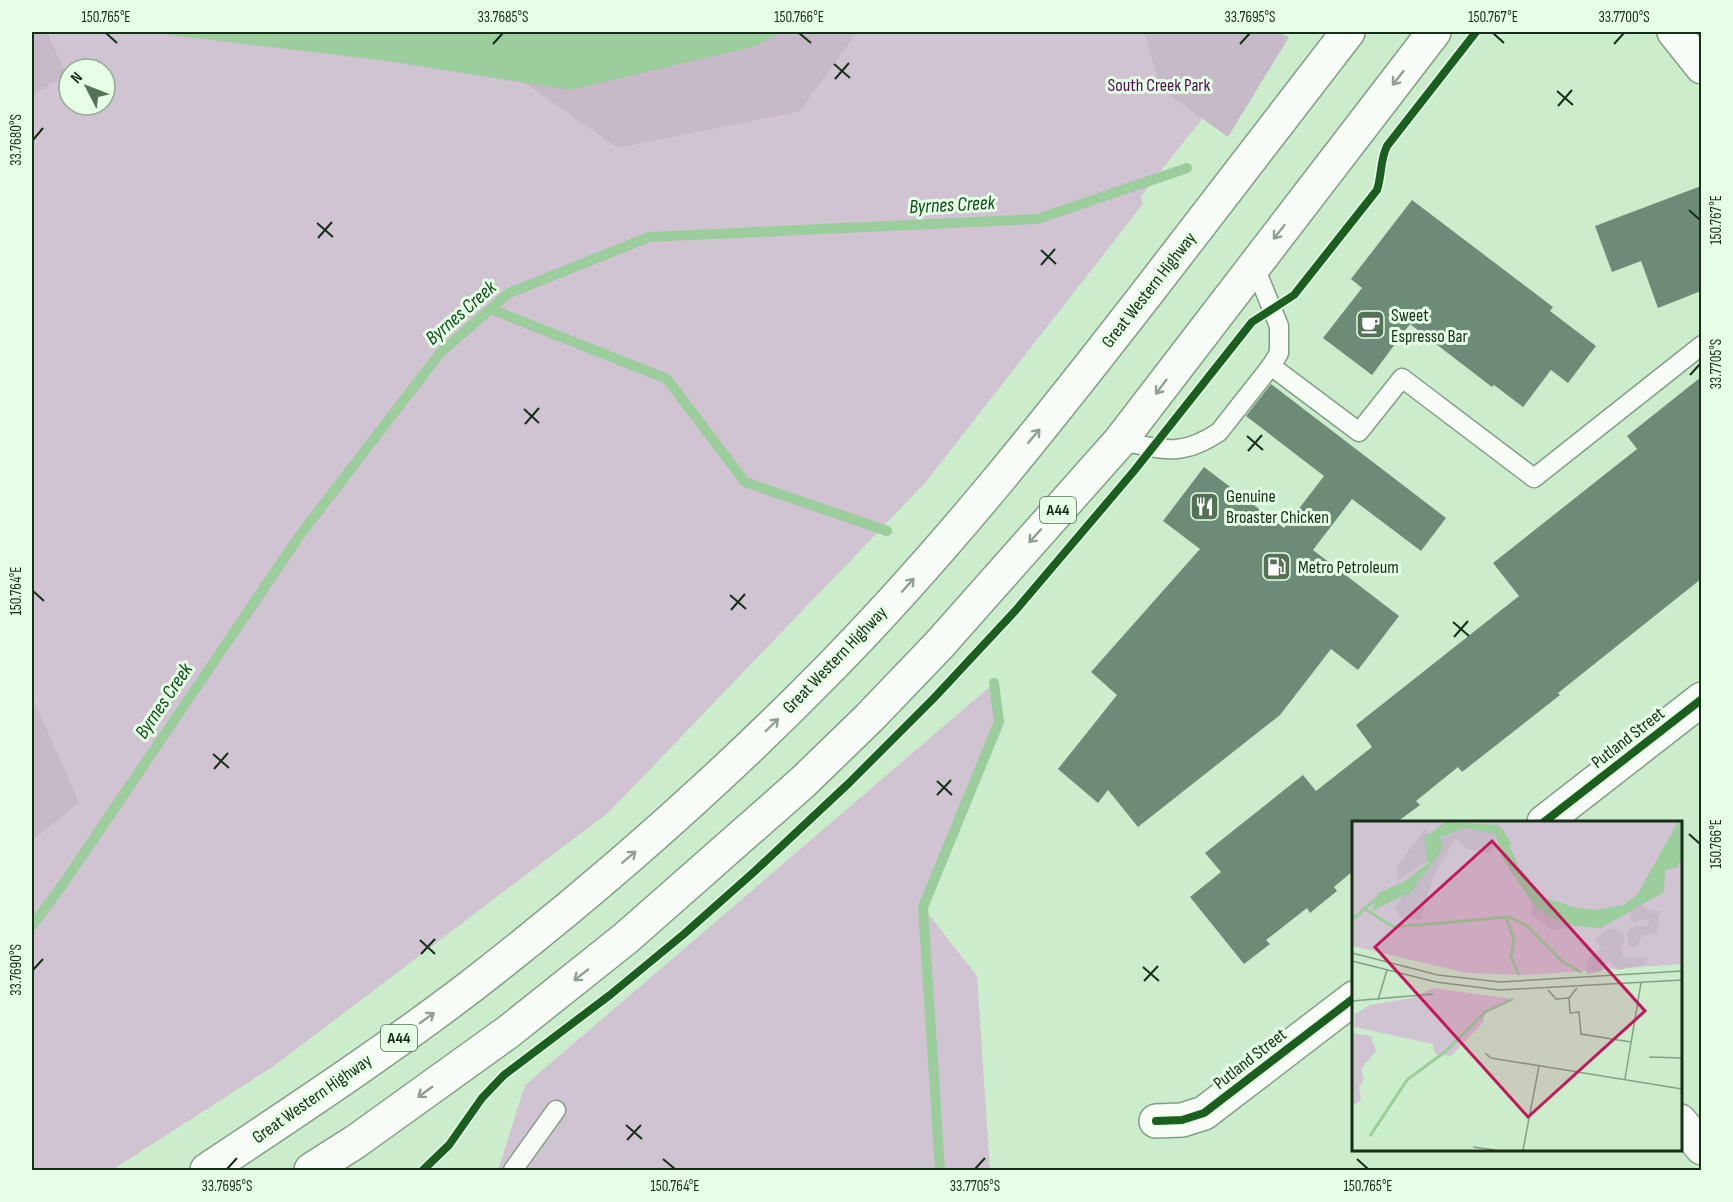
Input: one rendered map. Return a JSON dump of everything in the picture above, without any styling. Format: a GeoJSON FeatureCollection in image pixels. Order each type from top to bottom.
{"type":"FeatureCollection","features":[{"type":"Feature","properties":{"kind":"main road","name":"Great Western Highway"},"geometry":{"type":"LineString","coordinates":[[207,1170],[328,1090],[472,985],[575,903],[682,810],[828,670],[914,578],[1066,398],[1348,32]]}},
{"type":"Feature","properties":{"kind":"main road","name":"A44"},"geometry":{"type":"LineString","coordinates":[[311,1170],[355,1142],[508,1032],[626,938],[802,782],[939,645],[1120,441],[1434,32]]}},
{"type":"Feature","properties":{"kind":"main road"},"geometry":{"type":"LineString","coordinates":[[1674,32],[1701,67]]}},
{"type":"Feature","properties":{"kind":"main road","name":"Putland Street"},"geometry":{"type":"LineString","coordinates":[[1545,821],[1701,699]]}},
{"type":"Feature","properties":{"kind":"main road","name":"Putland Street"},"geometry":{"type":"LineString","coordinates":[[1156,1121],[1192,1118],[1212,1108],[1352,999]]}},
{"type":"Feature","properties":{"kind":"main road"},"geometry":{"type":"LineString","coordinates":[[1682,1124],[1701,1148]]}},
{"type":"Feature","properties":{"kind":"lane"},"geometry":{"type":"LineString","coordinates":[[1120,441],[1167,450],[1182,450],[1209,440],[1220,432],[1271,366],[1279,353],[1279,326],[1254,265]]}},
{"type":"Feature","properties":{"kind":"lane"},"geometry":{"type":"LineString","coordinates":[[1271,366],[1359,432],[1402,378],[1534,478],[1701,345]]}},
{"type":"Feature","properties":{"kind":"lane"},"geometry":{"type":"LineString","coordinates":[[513,1170],[556,1110]]}},
{"type":"Feature","properties":{"kind":"green space","name":"South Creek Park"},"geometry":{"type":"Polygon","coordinates":[[[32,32],[1271,32],[1141,196],[1143,204],[925,483],[609,812],[274,1066],[112,1170],[32,1170],[32,32]]]}},
{"type":"Feature","properties":{"kind":"green space"},"geometry":{"type":"Polygon","coordinates":[[[994,683],[999,722],[923,907],[977,976],[990,1170],[498,1170],[525,1085],[994,683]]]}},
{"type":"Feature","properties":{"kind":"shaded area"},"geometry":{"type":"Polygon","coordinates":[[[32,32],[47,32],[58,57],[57,80],[32,96],[32,32]]]}},
{"type":"Feature","properties":{"kind":"shaded area"},"geometry":{"type":"Polygon","coordinates":[[[165,32],[781,32],[756,46],[570,90],[387,61],[170,35],[165,32]]]}},
{"type":"Feature","properties":{"kind":"shaded area"},"geometry":{"type":"Polygon","coordinates":[[[629,32],[857,32],[800,111],[618,148],[488,57],[629,32]]]}},
{"type":"Feature","properties":{"kind":"shaded area"},"geometry":{"type":"Polygon","coordinates":[[[1144,32],[1276,32],[1289,37],[1228,137],[1161,89],[1144,32]]]}},
{"type":"Feature","properties":{"kind":"shaded area"},"geometry":{"type":"Polygon","coordinates":[[[32,697],[79,802],[32,841],[32,697]]]}},
{"type":"Feature","properties":{"kind":"building"},"geometry":{"type":"Polygon","coordinates":[[[1701,186],[1701,291],[1658,308],[1641,261],[1612,272],[1595,226],[1701,186]]]}},
{"type":"Feature","properties":{"kind":"building"},"geometry":{"type":"Polygon","coordinates":[[[1412,200],[1553,307],[1550,311],[1596,346],[1568,383],[1551,370],[1523,407],[1494,385],[1492,387],[1410,324],[1372,375],[1323,338],[1362,288],[1351,279],[1412,200]]]}},
{"type":"Feature","properties":{"kind":"building"},"geometry":{"type":"Polygon","coordinates":[[[1701,377],[1701,579],[1462,772],[1458,767],[1416,801],[1420,805],[1398,821],[1352,821],[1352,872],[1334,887],[1337,891],[1310,913],[1307,908],[1266,940],[1270,944],[1244,964],[1190,897],[1221,872],[1205,853],[1303,775],[1316,791],[1372,747],[1356,725],[1519,596],[1493,563],[1637,449],[1627,436],[1701,377]]]}},
{"type":"Feature","properties":{"kind":"building"},"geometry":{"type":"Polygon","coordinates":[[[1271,384],[1446,518],[1421,551],[1352,499],[1313,550],[1399,616],[1358,670],[1331,649],[1280,715],[1138,827],[1108,790],[1098,803],[1058,769],[1117,695],[1091,672],[1200,549],[1163,521],[1204,467],[1284,528],[1324,476],[1246,416],[1271,384]]]}},
{"type":"Feature","properties":{"kind":"waterway","name":"Byrnes Creek"},"geometry":{"type":"LineString","coordinates":[[32,926],[63,884],[300,535],[440,353],[509,293],[649,237],[1037,219],[1187,168]]}},
{"type":"Feature","properties":{"kind":"waterway"},"geometry":{"type":"LineString","coordinates":[[491,309],[667,379],[745,482],[887,531]]}},
{"type":"Feature","properties":{"kind":"waterway"},"geometry":{"type":"LineString","coordinates":[[940,1170],[923,907],[999,722],[994,683]]}},
{"type":"Feature","properties":{"kind":"cycle path"},"geometry":{"type":"LineString","coordinates":[[423,1170],[449,1145],[482,1098],[504,1075],[610,995],[755,871],[849,783],[934,698],[1016,610],[1134,471],[1252,322],[1294,295],[1377,190],[1387,146],[1476,32]]}},
{"type":"Feature","properties":{"kind":"cycle path"},"geometry":{"type":"LineString","coordinates":[[1545,821],[1702,699]]}},
{"type":"Feature","properties":{"kind":"cycle path"},"geometry":{"type":"LineString","coordinates":[[1156,1121],[1182,1120],[1204,1113],[1352,1000]]}},
{"type":"Feature","properties":{"kind":"place","name":"Sweet Espresso Bar"},"geometry":{"type":"Point","coordinates":[1370,325]}},
{"type":"Feature","properties":{"kind":"place","name":"Genuine Broaster Chicken"},"geometry":{"type":"Point","coordinates":[1205,506]}},
{"type":"Feature","properties":{"kind":"place","name":"Metro Petroleum"},"geometry":{"type":"Point","coordinates":[1277,567]}}]}
